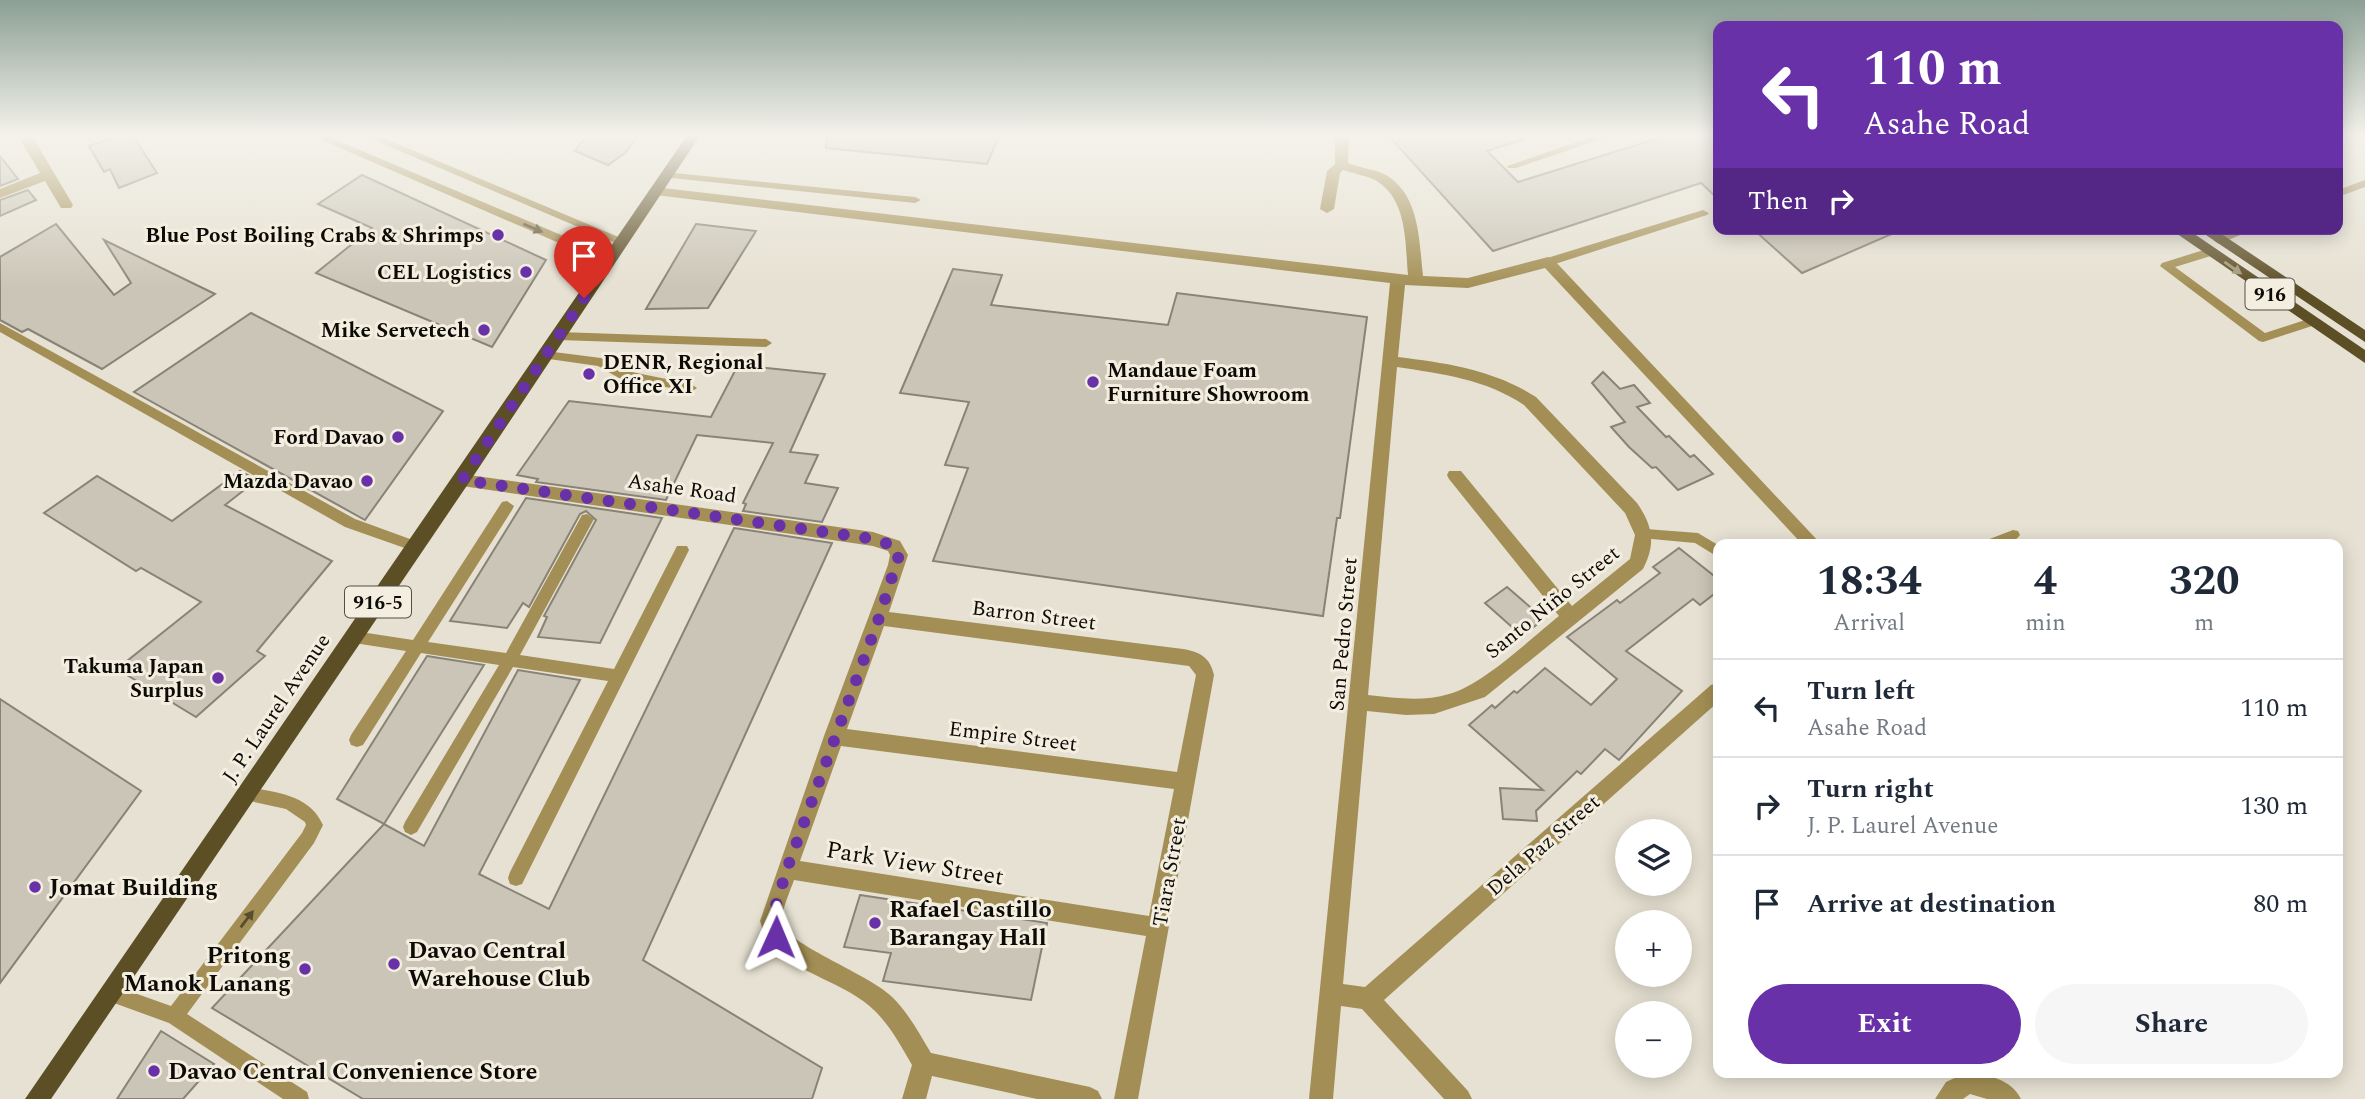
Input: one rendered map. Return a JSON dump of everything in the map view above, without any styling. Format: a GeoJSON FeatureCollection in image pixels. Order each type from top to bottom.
{"type":"FeatureCollection","features":[{"type":"Feature","properties":{"kind":"main road","name":"J. P. Laurel Avenue"},"geometry":{"type":"LineString","coordinates":[[37,1099],[462,480],[659,185]]}},
{"type":"Feature","properties":{"kind":"main road","name":"916"},"geometry":{"type":"LineString","coordinates":[[2190,235],[2214,246],[2365,337]]}},
{"type":"Feature","properties":{"kind":"main road","name":"916"},"geometry":{"type":"LineString","coordinates":[[2208,235],[2214,246],[2311,322],[2365,358]]}},
{"type":"Feature","properties":{"kind":"street"},"geometry":{"type":"LineString","coordinates":[[0,194],[22,185]]}},
{"type":"Feature","properties":{"kind":"street"},"geometry":{"type":"LineString","coordinates":[[54,185],[66,205]]}},
{"type":"Feature","properties":{"kind":"street"},"geometry":{"type":"LineString","coordinates":[[1327,209],[1331,185]]}},
{"type":"Feature","properties":{"kind":"street","name":"San Pedro Street"},"geometry":{"type":"LineString","coordinates":[[1321,1099],[1391,361],[1407,280],[1407,213],[1399,191],[1391,185]]}},
{"type":"Feature","properties":{"kind":"street"},"geometry":{"type":"LineString","coordinates":[[655,191],[1407,280],[1468,283],[1548,262],[1807,539]]}},
{"type":"Feature","properties":{"kind":"street"},"geometry":{"type":"LineString","coordinates":[[1391,361],[1463,372],[1514,389],[1530,401],[1631,508],[1646,534]]}},
{"type":"Feature","properties":{"kind":"street"},"geometry":{"type":"LineString","coordinates":[[1455,475],[1570,617]]}},
{"type":"Feature","properties":{"kind":"street","name":"Asahe Road"},"geometry":{"type":"LineString","coordinates":[[462,480],[886,541],[894,546],[899,555],[879,618]]}},
{"type":"Feature","properties":{"kind":"street","name":"Santo Niño Street"},"geometry":{"type":"LineString","coordinates":[[1360,702],[1399,707],[1428,707],[1454,703],[1478,691],[1637,564],[1646,534]]}},
{"type":"Feature","properties":{"kind":"street"},"geometry":{"type":"LineString","coordinates":[[879,618],[834,736],[771,921],[776,937],[790,948],[853,982],[882,1002],[899,1021],[924,1063],[914,1099]]}},
{"type":"Feature","properties":{"kind":"street","name":"Barron Street"},"geometry":{"type":"LineString","coordinates":[[879,618],[1184,657]]}},
{"type":"Feature","properties":{"kind":"street","name":"Tiara Street"},"geometry":{"type":"LineString","coordinates":[[1126,1099],[1205,675],[1203,666],[1184,657]]}},
{"type":"Feature","properties":{"kind":"street","name":"Dela Paz Street"},"geometry":{"type":"LineString","coordinates":[[1368,999],[1713,695]]}},
{"type":"Feature","properties":{"kind":"street","name":"Empire Street"},"geometry":{"type":"LineString","coordinates":[[834,736],[1186,782]]}},
{"type":"Feature","properties":{"kind":"street","name":"Park View Street"},"geometry":{"type":"LineString","coordinates":[[787,869],[1159,928]]}},
{"type":"Feature","properties":{"kind":"street"},"geometry":{"type":"LineString","coordinates":[[1331,993],[1368,999],[1460,1099]]}},
{"type":"Feature","properties":{"kind":"street"},"geometry":{"type":"LineString","coordinates":[[924,1063],[1090,1099]]}},
{"type":"Feature","properties":{"kind":"street"},"geometry":{"type":"LineString","coordinates":[[1947,1099],[1959,1086],[1969,1082],[2000,1093]]}},
{"type":"Feature","properties":{"kind":"lane"},"geometry":{"type":"LineString","coordinates":[[434,185],[609,260]]}},
{"type":"Feature","properties":{"kind":"lane"},"geometry":{"type":"LineString","coordinates":[[488,185],[622,241]]}},
{"type":"Feature","properties":{"kind":"lane"},"geometry":{"type":"LineString","coordinates":[[768,185],[915,200]]}},
{"type":"Feature","properties":{"kind":"lane"},"geometry":{"type":"LineString","coordinates":[[2343,192],[2359,185]]}},
{"type":"Feature","properties":{"kind":"lane"},"geometry":{"type":"LineString","coordinates":[[1548,262],[1703,213]]}},
{"type":"Feature","properties":{"kind":"lane"},"geometry":{"type":"LineString","coordinates":[[2237,235],[2166,266],[2263,338],[2311,322]]}},
{"type":"Feature","properties":{"kind":"lane"},"geometry":{"type":"LineString","coordinates":[[0,327],[350,523],[416,547]]}},
{"type":"Feature","properties":{"kind":"lane"},"geometry":{"type":"LineString","coordinates":[[559,335],[766,343]]}},
{"type":"Feature","properties":{"kind":"lane"},"geometry":{"type":"LineString","coordinates":[[546,355],[601,362],[619,374],[691,388]]}},
{"type":"Feature","properties":{"kind":"lane"},"geometry":{"type":"LineString","coordinates":[[356,740],[507,506]]}},
{"type":"Feature","properties":{"kind":"lane"},"geometry":{"type":"LineString","coordinates":[[411,827],[509,661],[587,519]]}},
{"type":"Feature","properties":{"kind":"lane"},"geometry":{"type":"LineString","coordinates":[[1646,534],[1698,538],[1713,548]]}},
{"type":"Feature","properties":{"kind":"lane"},"geometry":{"type":"LineString","coordinates":[[2002,539],[2013,534]]}},
{"type":"Feature","properties":{"kind":"lane"},"geometry":{"type":"LineString","coordinates":[[516,878],[682,550]]}},
{"type":"Feature","properties":{"kind":"lane"},"geometry":{"type":"LineString","coordinates":[[354,638],[617,677]]}},
{"type":"Feature","properties":{"kind":"lane"},"geometry":{"type":"LineString","coordinates":[[174,1016],[316,825],[313,816],[307,811],[247,794]]}},
{"type":"Feature","properties":{"kind":"lane"},"geometry":{"type":"LineString","coordinates":[[109,993],[174,1016],[300,1099]]}},
{"type":"Feature","properties":{"kind":"building"},"geometry":{"type":"Polygon","coordinates":[[[346,185],[384,185],[546,260],[492,347],[316,273],[372,228],[318,204],[346,185]]]}},
{"type":"Feature","properties":{"kind":"building"},"geometry":{"type":"Polygon","coordinates":[[[1433,185],[1694,185],[1493,251],[1433,185]]]}},
{"type":"Feature","properties":{"kind":"building"},"geometry":{"type":"Polygon","coordinates":[[[1703,185],[1713,185],[1713,194],[1703,185]]]}},
{"type":"Feature","properties":{"kind":"building"},"geometry":{"type":"Polygon","coordinates":[[[28,190],[36,200],[0,216],[0,200],[28,190]]]}},
{"type":"Feature","properties":{"kind":"building"},"geometry":{"type":"Polygon","coordinates":[[[56,224],[114,295],[131,283],[104,240],[215,294],[102,369],[28,329],[22,332],[0,320],[0,257],[56,224]]]}},
{"type":"Feature","properties":{"kind":"building"},"geometry":{"type":"Polygon","coordinates":[[[696,224],[756,231],[708,308],[646,309],[696,224]]]}},
{"type":"Feature","properties":{"kind":"building"},"geometry":{"type":"Polygon","coordinates":[[[1760,235],[1889,235],[1802,273],[1760,235]]]}},
{"type":"Feature","properties":{"kind":"building"},"geometry":{"type":"Polygon","coordinates":[[[953,269],[1002,275],[991,305],[1168,325],[1177,293],[1367,317],[1340,518],[1337,518],[1323,616],[933,561],[968,468],[945,465],[969,402],[900,393],[953,269]]]}},
{"type":"Feature","properties":{"kind":"building"},"geometry":{"type":"Polygon","coordinates":[[[251,313],[443,411],[365,520],[134,392],[251,313]]]}},
{"type":"Feature","properties":{"kind":"building"},"geometry":{"type":"Polygon","coordinates":[[[738,365],[825,374],[790,452],[818,455],[805,483],[838,488],[822,522],[743,511],[746,504],[743,503],[773,443],[697,435],[666,500],[536,482],[538,479],[517,475],[569,401],[711,417],[738,365]]]}},
{"type":"Feature","properties":{"kind":"building"},"geometry":{"type":"Polygon","coordinates":[[[1603,372],[1620,389],[1634,385],[1650,403],[1637,407],[1666,437],[1669,436],[1690,457],[1694,455],[1713,474],[1678,490],[1656,467],[1652,468],[1629,447],[1611,427],[1625,422],[1592,383],[1603,372]]]}},
{"type":"Feature","properties":{"kind":"building"},"geometry":{"type":"Polygon","coordinates":[[[240,471],[257,480],[225,505],[332,561],[257,651],[265,656],[196,717],[117,669],[201,602],[141,568],[136,571],[44,513],[97,476],[172,521],[240,471]]]}},
{"type":"Feature","properties":{"kind":"building"},"geometry":{"type":"Polygon","coordinates":[[[526,498],[662,518],[600,643],[538,637],[547,617],[544,616],[596,520],[586,511],[580,514],[529,607],[523,603],[507,628],[450,621],[526,498]]]}},
{"type":"Feature","properties":{"kind":"building"},"geometry":{"type":"Polygon","coordinates":[[[734,528],[832,543],[643,960],[822,1068],[812,1099],[363,1099],[212,1008],[384,824],[424,846],[518,670],[580,680],[479,874],[549,909],[734,528]]]}},
{"type":"Feature","properties":{"kind":"building"},"geometry":{"type":"Polygon","coordinates":[[[1679,548],[1713,575],[1713,595],[1700,605],[1693,599],[1626,651],[1682,691],[1619,760],[1605,749],[1581,774],[1577,771],[1536,811],[1537,821],[1503,819],[1500,788],[1543,790],[1469,725],[1492,705],[1495,708],[1514,691],[1517,693],[1545,668],[1591,705],[1617,679],[1567,637],[1617,600],[1620,603],[1660,573],[1653,567],[1679,548]]]}},
{"type":"Feature","properties":{"kind":"building"},"geometry":{"type":"Polygon","coordinates":[[[1507,587],[1544,619],[1522,636],[1485,603],[1507,587]]]}},
{"type":"Feature","properties":{"kind":"building"},"geometry":{"type":"Polygon","coordinates":[[[427,656],[484,665],[384,824],[337,799],[427,656]]]}},
{"type":"Feature","properties":{"kind":"building","name":"Jomat Building"},"geometry":{"type":"Polygon","coordinates":[[[0,699],[141,791],[0,983],[0,699]]]}},
{"type":"Feature","properties":{"kind":"building"},"geometry":{"type":"Polygon","coordinates":[[[860,895],[1047,923],[1031,1000],[883,981],[891,953],[844,947],[860,895]]]}},
{"type":"Feature","properties":{"kind":"building"},"geometry":{"type":"Polygon","coordinates":[[[161,1031],[214,1064],[183,1099],[117,1099],[161,1031]]]}},
{"type":"Feature","properties":{"kind":"place","name":"Blue Post Boiling Crabs & Shrimps"},"geometry":{"type":"Point","coordinates":[498,235]}},
{"type":"Feature","properties":{"kind":"place","name":"CEL Logistics"},"geometry":{"type":"Point","coordinates":[526,272]}},
{"type":"Feature","properties":{"kind":"place","name":"Mike Servetech"},"geometry":{"type":"Point","coordinates":[484,330]}},
{"type":"Feature","properties":{"kind":"place","name":"DENR, Regional Office XI"},"geometry":{"type":"Point","coordinates":[589,374]}},
{"type":"Feature","properties":{"kind":"place","name":"Mandaue Foam Furniture Showroom"},"geometry":{"type":"Point","coordinates":[1093,382]}},
{"type":"Feature","properties":{"kind":"place","name":"Ford Davao"},"geometry":{"type":"Point","coordinates":[398,437]}},
{"type":"Feature","properties":{"kind":"place","name":"Mazda Davao"},"geometry":{"type":"Point","coordinates":[367,481]}},
{"type":"Feature","properties":{"kind":"place","name":"Takuma Japan Surplus"},"geometry":{"type":"Point","coordinates":[218,678]}},
{"type":"Feature","properties":{"kind":"place","name":"Jomat Building"},"geometry":{"type":"Point","coordinates":[35,887]}},
{"type":"Feature","properties":{"kind":"place","name":"Rafael Castillo Barangay Hall"},"geometry":{"type":"Point","coordinates":[875,923]}},
{"type":"Feature","properties":{"kind":"place","name":"Davao Central Warehouse Club"},"geometry":{"type":"Point","coordinates":[394,964]}},
{"type":"Feature","properties":{"kind":"place","name":"Pritong Manok Lanang"},"geometry":{"type":"Point","coordinates":[305,969]}},
{"type":"Feature","properties":{"kind":"place","name":"Davao Central Convenience Store"},"geometry":{"type":"Point","coordinates":[154,1071]}},
{"type":"Feature","properties":{"kind":"route"},"geometry":{"type":"LineString","coordinates":[[584,298],[462,480],[886,541],[894,546],[899,555],[879,618],[787,869],[771,921],[776,937]]}}]}
